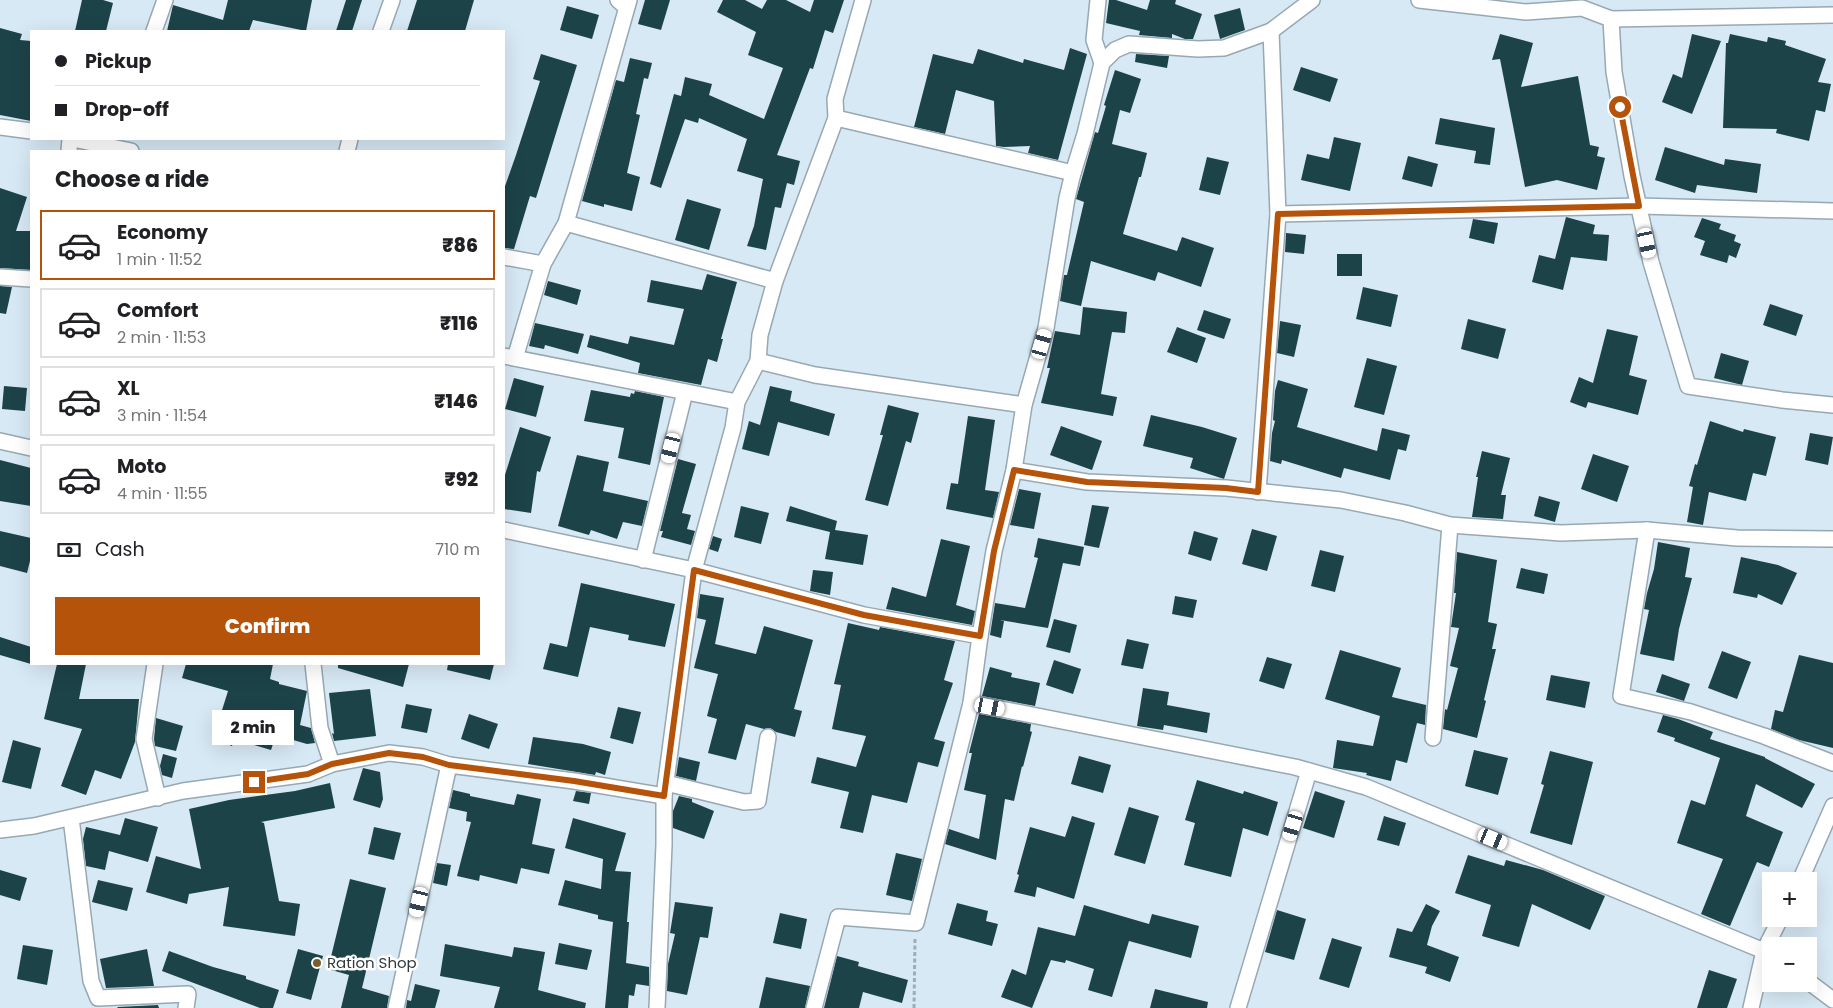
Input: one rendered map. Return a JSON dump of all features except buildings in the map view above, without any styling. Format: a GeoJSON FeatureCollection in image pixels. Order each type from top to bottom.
{"type":"FeatureCollection","features":[{"type":"Feature","properties":{"kind":"street"},"geometry":{"type":"LineString","coordinates":[[154,30],[165,0]]}},
{"type":"Feature","properties":{"kind":"street"},"geometry":{"type":"LineString","coordinates":[[381,30],[392,0]]}},
{"type":"Feature","properties":{"kind":"street"},"geometry":{"type":"LineString","coordinates":[[618,0],[626,7],[630,0]]}},
{"type":"Feature","properties":{"kind":"street"},"geometry":{"type":"LineString","coordinates":[[630,0],[566,223],[544,264],[509,357],[737,402]]}},
{"type":"Feature","properties":{"kind":"street"},"geometry":{"type":"LineString","coordinates":[[657,1008],[665,789],[694,570],[733,428],[737,402],[758,361],[760,335],[775,281],[836,118],[834,99],[863,0]]}},
{"type":"Feature","properties":{"kind":"street"},"geometry":{"type":"LineString","coordinates":[[1098,0],[1094,40],[1102,63]]}},
{"type":"Feature","properties":{"kind":"street"},"geometry":{"type":"LineString","coordinates":[[814,1008],[838,917],[916,923],[970,703],[994,551],[1014,470],[1024,405],[1046,328],[1067,198],[1102,63],[1115,50],[1129,44],[1198,49],[1224,48],[1271,31],[1312,0]]}},
{"type":"Feature","properties":{"kind":"street"},"geometry":{"type":"LineString","coordinates":[[1419,0],[1526,12],[1582,8],[1611,19],[1833,15]]}},
{"type":"Feature","properties":{"kind":"street"},"geometry":{"type":"LineString","coordinates":[[1611,19],[1614,72],[1639,206],[1651,262],[1688,386],[1782,400],[1833,405]]}},
{"type":"Feature","properties":{"kind":"street"},"geometry":{"type":"LineString","coordinates":[[1258,492],[1278,214],[1271,31]]}},
{"type":"Feature","properties":{"kind":"street"},"geometry":{"type":"LineString","coordinates":[[836,118],[1073,173]]}},
{"type":"Feature","properties":{"kind":"street"},"geometry":{"type":"LineString","coordinates":[[0,127],[30,131]]}},
{"type":"Feature","properties":{"kind":"street"},"geometry":{"type":"LineString","coordinates":[[79,140],[125,147]]}},
{"type":"Feature","properties":{"kind":"street"},"geometry":{"type":"LineString","coordinates":[[1278,214],[1639,206],[1833,211]]}},
{"type":"Feature","properties":{"kind":"street"},"geometry":{"type":"LineString","coordinates":[[566,223],[775,281]]}},
{"type":"Feature","properties":{"kind":"street"},"geometry":{"type":"LineString","coordinates":[[505,257],[544,264]]}},
{"type":"Feature","properties":{"kind":"street"},"geometry":{"type":"LineString","coordinates":[[0,277],[30,280]]}},
{"type":"Feature","properties":{"kind":"street"},"geometry":{"type":"LineString","coordinates":[[758,361],[815,375],[1024,405]]}},
{"type":"Feature","properties":{"kind":"street"},"geometry":{"type":"LineString","coordinates":[[643,560],[685,392]]}},
{"type":"Feature","properties":{"kind":"street"},"geometry":{"type":"LineString","coordinates":[[0,440],[30,448]]}},
{"type":"Feature","properties":{"kind":"street"},"geometry":{"type":"LineString","coordinates":[[1014,470],[1087,482],[1226,488],[1341,500],[1405,513],[1450,525],[1561,533],[1647,530],[1737,538],[1833,539]]}},
{"type":"Feature","properties":{"kind":"street"},"geometry":{"type":"LineString","coordinates":[[1433,738],[1450,525]]}},
{"type":"Feature","properties":{"kind":"street"},"geometry":{"type":"LineString","coordinates":[[505,530],[694,570],[864,615],[980,636]]}},
{"type":"Feature","properties":{"kind":"street"},"geometry":{"type":"LineString","coordinates":[[1647,530],[1622,696],[1690,712],[1764,736],[1833,763]]}},
{"type":"Feature","properties":{"kind":"street"},"geometry":{"type":"LineString","coordinates":[[155,665],[144,739],[158,798]]}},
{"type":"Feature","properties":{"kind":"street"},"geometry":{"type":"LineString","coordinates":[[313,665],[320,728],[332,764]]}},
{"type":"Feature","properties":{"kind":"street"},"geometry":{"type":"LineString","coordinates":[[970,703],[1309,771],[1366,787],[1762,951]]}},
{"type":"Feature","properties":{"kind":"street"},"geometry":{"type":"LineString","coordinates":[[0,830],[34,826],[183,791],[308,774],[332,764],[389,753],[423,757],[449,765],[574,781],[665,789],[744,802],[758,801],[768,737]]}},
{"type":"Feature","properties":{"kind":"street"},"geometry":{"type":"LineString","coordinates":[[396,1008],[449,765]]}},
{"type":"Feature","properties":{"kind":"street"},"geometry":{"type":"LineString","coordinates":[[1238,1008],[1309,771]]}},
{"type":"Feature","properties":{"kind":"street"},"geometry":{"type":"LineString","coordinates":[[1804,872],[1833,806]]}},
{"type":"Feature","properties":{"kind":"street"},"geometry":{"type":"LineString","coordinates":[[71,818],[91,981],[98,998],[188,994],[186,1008]]}},
{"type":"Feature","properties":{"kind":"street"},"geometry":{"type":"LineString","coordinates":[[1751,1008],[1762,972]]}},
{"type":"Feature","properties":{"kind":"street"},"geometry":{"type":"LineString","coordinates":[[1817,988],[1833,1000]]}},
{"type":"Feature","properties":{"kind":"path"},"geometry":{"type":"LineString","coordinates":[[914,1008],[916,923]]}},
{"type":"Feature","properties":{"kind":"place","name":"Ration Shop"},"geometry":{"type":"Point","coordinates":[317,963]}},
{"type":"Feature","properties":{"kind":"route"},"geometry":{"type":"LineString","coordinates":[[254,782],[308,774],[332,764],[389,753],[423,757],[449,765],[574,781],[664,796],[694,570],[864,615],[980,636],[994,551],[1014,470],[1087,482],[1226,488],[1258,492],[1278,214],[1639,206],[1620,107]]}}]}
